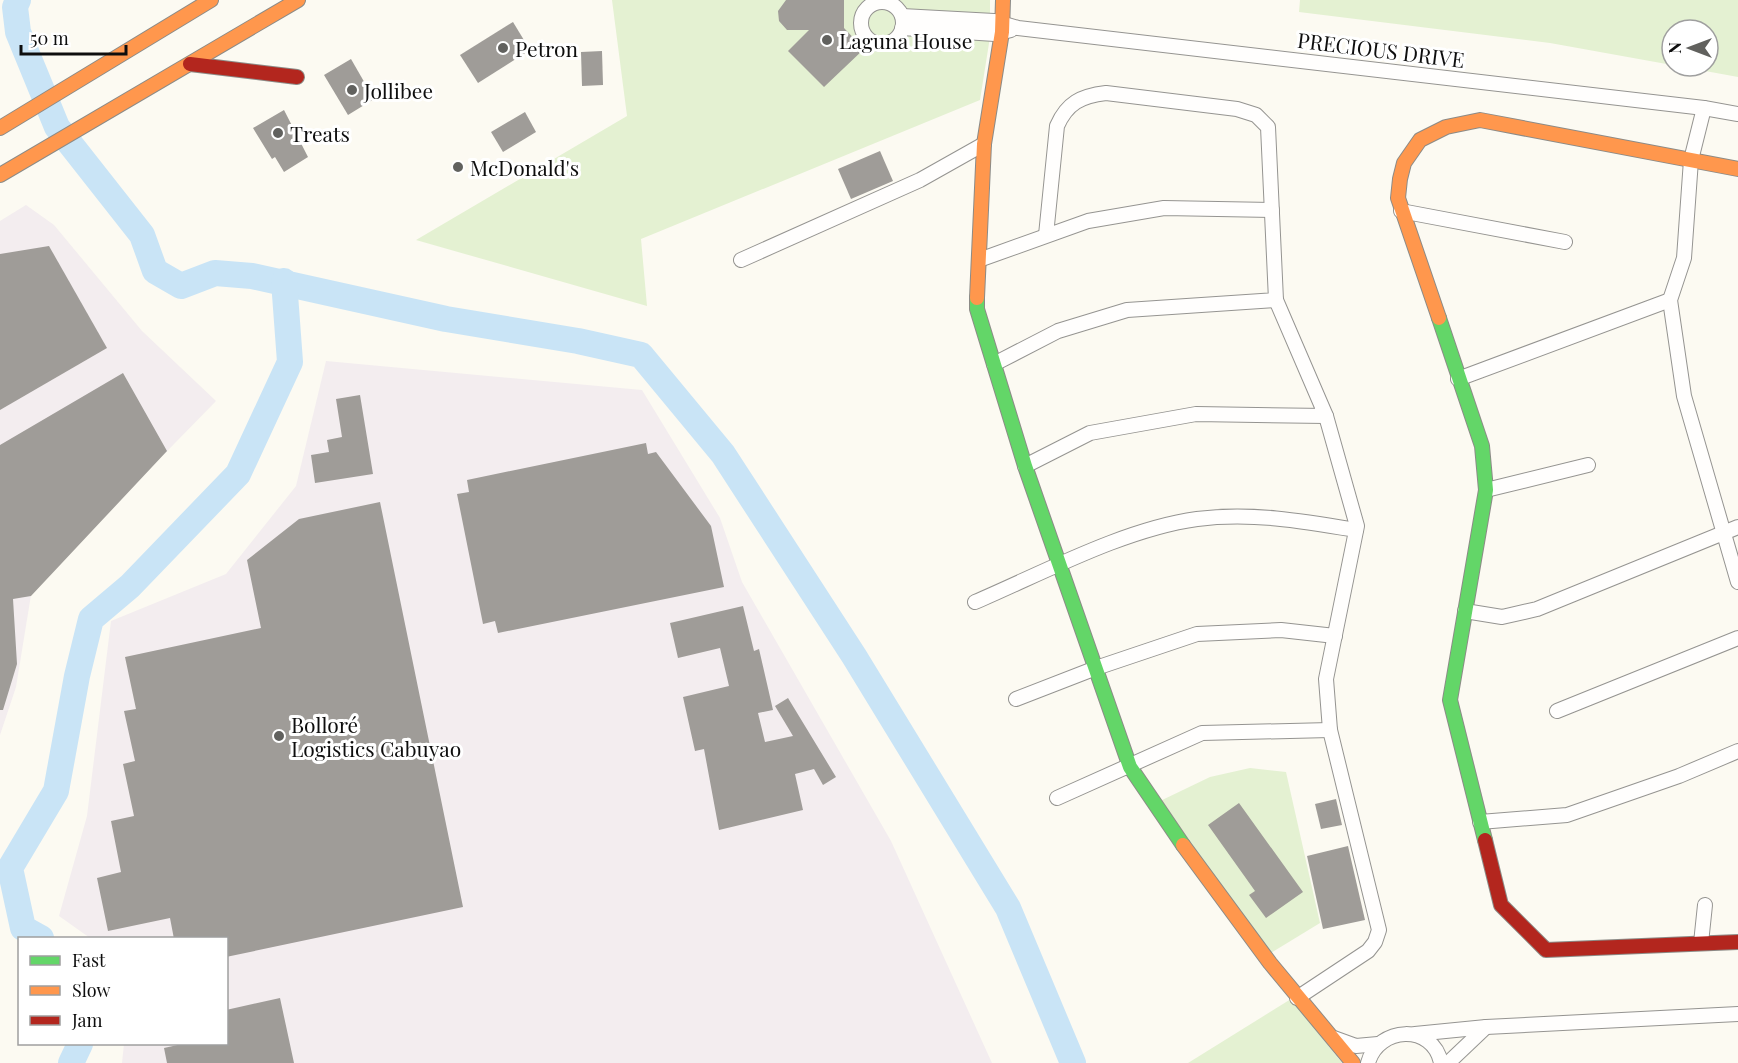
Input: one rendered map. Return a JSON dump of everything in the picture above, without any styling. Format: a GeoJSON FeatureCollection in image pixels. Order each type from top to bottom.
{"type":"FeatureCollection","features":[{"type":"Feature","properties":{"kind":"main road"},"geometry":{"type":"LineString","coordinates":[[0,128],[119,58],[211,0]]}},
{"type":"Feature","properties":{"kind":"main road"},"geometry":{"type":"LineString","coordinates":[[0,176],[298,0]]}},
{"type":"Feature","properties":{"kind":"main road"},"geometry":{"type":"LineString","coordinates":[[1003,0],[1002,28],[984,144],[978,309],[1025,466],[1130,766],[1185,848],[1297,998],[1353,1063]]}},
{"type":"Feature","properties":{"kind":"main road"},"geometry":{"type":"LineString","coordinates":[[190,64],[297,77]]}},
{"type":"Feature","properties":{"kind":"main road"},"geometry":{"type":"LineString","coordinates":[[1738,169],[1480,120],[1462,122],[1427,133],[1404,162],[1399,179],[1401,211],[1482,446],[1486,490],[1449,700],[1501,905],[1546,950],[1738,942]]}},
{"type":"Feature","properties":{"kind":"street"},"geometry":{"type":"LineString","coordinates":[[902,22],[1002,28]]}},
{"type":"Feature","properties":{"kind":"street","name":"PRECIOUS DRIVE"},"geometry":{"type":"LineString","coordinates":[[1002,28],[1018,28],[1704,108],[1738,114]]}},
{"type":"Feature","properties":{"kind":"street"},"geometry":{"type":"LineString","coordinates":[[1046,235],[1057,126],[1063,113],[1073,102],[1088,95],[1106,93],[1237,109],[1256,115],[1268,127],[1276,300],[1326,416],[1356,530],[1326,679],[1330,730],[1379,930],[1376,942],[1368,951],[1297,998]]}},
{"type":"Feature","properties":{"kind":"street"},"geometry":{"type":"LineString","coordinates":[[1704,108],[1691,160],[1684,258],[1670,300],[1684,396],[1738,582]]}},
{"type":"Feature","properties":{"kind":"street"},"geometry":{"type":"LineString","coordinates":[[741,260],[920,180],[984,144]]}},
{"type":"Feature","properties":{"kind":"street"},"geometry":{"type":"LineString","coordinates":[[979,260],[1088,221],[1164,208],[1272,210]]}},
{"type":"Feature","properties":{"kind":"street"},"geometry":{"type":"LineString","coordinates":[[1401,211],[1565,242]]}},
{"type":"Feature","properties":{"kind":"street"},"geometry":{"type":"LineString","coordinates":[[994,364],[1058,331],[1128,310],[1276,300]]}},
{"type":"Feature","properties":{"kind":"street"},"geometry":{"type":"LineString","coordinates":[[1458,379],[1670,300]]}},
{"type":"Feature","properties":{"kind":"street"},"geometry":{"type":"LineString","coordinates":[[1025,466],[1090,433],[1196,414],[1326,416]]}},
{"type":"Feature","properties":{"kind":"street"},"geometry":{"type":"LineString","coordinates":[[1486,490],[1588,465]]}},
{"type":"Feature","properties":{"kind":"street"},"geometry":{"type":"LineString","coordinates":[[975,602],[1139,533],[1197,519],[1270,516],[1356,530]]}},
{"type":"Feature","properties":{"kind":"street"},"geometry":{"type":"LineString","coordinates":[[1465,611],[1502,617],[1537,609],[1738,527]]}},
{"type":"Feature","properties":{"kind":"street"},"geometry":{"type":"LineString","coordinates":[[1016,699],[1096,668],[1197,634],[1281,630],[1335,636]]}},
{"type":"Feature","properties":{"kind":"street"},"geometry":{"type":"LineString","coordinates":[[1557,711],[1738,638]]}},
{"type":"Feature","properties":{"kind":"street"},"geometry":{"type":"LineString","coordinates":[[1057,798],[1202,733],[1330,730]]}},
{"type":"Feature","properties":{"kind":"street"},"geometry":{"type":"LineString","coordinates":[[1480,822],[1567,815],[1679,776],[1738,751]]}},
{"type":"Feature","properties":{"kind":"street"},"geometry":{"type":"LineString","coordinates":[[1701,943],[1705,905]]}},
{"type":"Feature","properties":{"kind":"street"},"geometry":{"type":"LineString","coordinates":[[1368,1063],[1378,1044],[1388,1036],[1401,1033],[1738,1014]]}},
{"type":"Feature","properties":{"kind":"street"},"geometry":{"type":"LineString","coordinates":[[1449,1063],[1486,1027]]}},
{"type":"Feature","properties":{"kind":"street"},"geometry":{"type":"LineString","coordinates":[[1415,1034],[1434,1047],[1441,1063]]}},
{"type":"Feature","properties":{"kind":"street"},"geometry":{"type":"LineString","coordinates":[[1329,1035],[1356,1046],[1378,1044]]}},
{"type":"Feature","properties":{"kind":"shaded area"},"geometry":{"type":"Polygon","coordinates":[[[26,205],[54,225],[142,331],[216,401],[89,531],[31,595],[16,687],[0,735],[0,221],[26,205]]]}},
{"type":"Feature","properties":{"kind":"shaded area"},"geometry":{"type":"Polygon","coordinates":[[[326,361],[642,390],[720,518],[742,582],[891,841],[992,1063],[122,1063],[124,1045],[228,1045],[228,937],[89,937],[59,916],[87,816],[111,621],[226,574],[296,486],[326,361]]]}},
{"type":"Feature","properties":{"kind":"green space"},"geometry":{"type":"Polygon","coordinates":[[[612,0],[990,0],[990,15],[907,10],[907,36],[990,37],[980,100],[641,239],[647,306],[416,240],[627,116],[612,0]]]}},
{"type":"Feature","properties":{"kind":"green space"},"geometry":{"type":"Polygon","coordinates":[[[1300,0],[1738,0],[1738,77],[1720,74],[1720,18],[1660,18],[1660,63],[1550,43],[1299,12],[1300,0]]]}},
{"type":"Feature","properties":{"kind":"green space"},"geometry":{"type":"Polygon","coordinates":[[[1250,768],[1286,772],[1320,923],[1269,954],[1158,802],[1210,777],[1250,768]]]}},
{"type":"Feature","properties":{"kind":"green space"},"geometry":{"type":"Polygon","coordinates":[[[1291,999],[1342,1063],[1188,1063],[1291,999]]]}},
{"type":"Feature","properties":{"kind":"building","name":"Laguna House"},"geometry":{"type":"Polygon","coordinates":[[[786,0],[844,0],[844,28],[864,49],[824,87],[788,51],[809,30],[787,30],[779,21],[778,11],[786,0]]]}},
{"type":"Feature","properties":{"kind":"building"},"geometry":{"type":"Polygon","coordinates":[[[513,22],[530,50],[478,83],[460,55],[513,22]]]}},
{"type":"Feature","properties":{"kind":"building"},"geometry":{"type":"Polygon","coordinates":[[[602,51],[603,85],[582,86],[581,52],[602,51]]]}},
{"type":"Feature","properties":{"kind":"building"},"geometry":{"type":"Polygon","coordinates":[[[351,59],[374,99],[348,115],[324,75],[351,59]]]}},
{"type":"Feature","properties":{"kind":"building"},"geometry":{"type":"Polygon","coordinates":[[[284,110],[308,157],[284,172],[275,157],[272,159],[253,128],[284,110]]]}},
{"type":"Feature","properties":{"kind":"building"},"geometry":{"type":"Polygon","coordinates":[[[525,112],[536,132],[503,152],[491,132],[525,112]]]}},
{"type":"Feature","properties":{"kind":"building"},"geometry":{"type":"Polygon","coordinates":[[[880,151],[893,181],[851,199],[838,169],[880,151]]]}},
{"type":"Feature","properties":{"kind":"building"},"geometry":{"type":"Polygon","coordinates":[[[49,246],[107,348],[0,410],[0,254],[49,246]]]}},
{"type":"Feature","properties":{"kind":"building"},"geometry":{"type":"Polygon","coordinates":[[[123,373],[167,451],[31,596],[13,599],[17,664],[3,710],[0,710],[0,445],[123,373]]]}},
{"type":"Feature","properties":{"kind":"building"},"geometry":{"type":"Polygon","coordinates":[[[360,395],[373,474],[315,483],[311,455],[329,452],[327,440],[342,437],[336,399],[360,395]]]}},
{"type":"Feature","properties":{"kind":"building"},"geometry":{"type":"Polygon","coordinates":[[[646,443],[648,454],[656,452],[711,526],[724,587],[498,633],[495,621],[483,624],[457,494],[469,492],[467,480],[646,443]]]}},
{"type":"Feature","properties":{"kind":"building","name":"Bolloré Logistics Cabuyao"},"geometry":{"type":"Polygon","coordinates":[[[380,502],[463,907],[228,957],[228,937],[174,937],[170,918],[108,931],[97,878],[121,872],[111,821],[134,816],[123,764],[135,761],[124,711],[136,709],[125,657],[261,628],[247,560],[299,519],[380,502]]]}},
{"type":"Feature","properties":{"kind":"building"},"geometry":{"type":"Polygon","coordinates":[[[743,606],[754,651],[759,649],[773,710],[758,713],[765,742],[793,736],[775,706],[788,698],[836,777],[823,785],[814,769],[795,774],[803,810],[719,830],[704,749],[695,751],[683,697],[729,686],[720,648],[678,658],[670,623],[743,606]]]}},
{"type":"Feature","properties":{"kind":"building"},"geometry":{"type":"Polygon","coordinates":[[[1336,799],[1342,825],[1321,829],[1315,804],[1336,799]]]}},
{"type":"Feature","properties":{"kind":"building"},"geometry":{"type":"Polygon","coordinates":[[[1239,803],[1303,892],[1266,918],[1249,895],[1255,891],[1208,825],[1239,803]]]}},
{"type":"Feature","properties":{"kind":"building"},"geometry":{"type":"Polygon","coordinates":[[[1348,846],[1365,920],[1323,929],[1307,856],[1348,846]]]}},
{"type":"Feature","properties":{"kind":"building"},"geometry":{"type":"Polygon","coordinates":[[[280,998],[294,1063],[167,1063],[164,1048],[178,1045],[228,1045],[228,1010],[280,998]]]}},
{"type":"Feature","properties":{"kind":"waterway"},"geometry":{"type":"LineString","coordinates":[[18,0],[15,7],[18,32],[57,127],[142,235],[155,271],[181,286],[215,273],[252,276],[446,319],[578,341],[641,355],[723,454],[854,656],[1008,908],[1073,1063]]}},
{"type":"Feature","properties":{"kind":"waterway"},"geometry":{"type":"LineString","coordinates":[[39,937],[23,928],[10,868],[56,791],[77,676],[91,619],[130,586],[238,474],[290,362],[284,281]]}},
{"type":"Feature","properties":{"kind":"waterway"},"geometry":{"type":"LineString","coordinates":[[71,1063],[80,1045]]}},
{"type":"Feature","properties":{"kind":"traffic: fast"},"geometry":{"type":"LineString","coordinates":[[977,298],[977,309],[1025,466],[1130,767],[1183,845]]}},
{"type":"Feature","properties":{"kind":"traffic: fast"},"geometry":{"type":"LineString","coordinates":[[1439,318],[1482,446],[1486,490],[1450,700],[1485,840]]}},
{"type":"Feature","properties":{"kind":"traffic: slow"},"geometry":{"type":"LineString","coordinates":[[0,128],[211,0]]}},
{"type":"Feature","properties":{"kind":"traffic: slow"},"geometry":{"type":"LineString","coordinates":[[0,175],[298,0]]}},
{"type":"Feature","properties":{"kind":"traffic: slow"},"geometry":{"type":"LineString","coordinates":[[977,298],[984,144],[1002,32],[1003,0]]}},
{"type":"Feature","properties":{"kind":"traffic: slow"},"geometry":{"type":"LineString","coordinates":[[1439,318],[1398,198],[1404,163],[1420,140],[1446,127],[1480,120],[1738,169]]}},
{"type":"Feature","properties":{"kind":"traffic: slow"},"geometry":{"type":"LineString","coordinates":[[1183,845],[1270,963],[1353,1063]]}},
{"type":"Feature","properties":{"kind":"traffic: jam"},"geometry":{"type":"LineString","coordinates":[[190,64],[297,77]]}},
{"type":"Feature","properties":{"kind":"traffic: jam"},"geometry":{"type":"LineString","coordinates":[[1485,840],[1501,905],[1546,950],[1738,942]]}},
{"type":"Feature","properties":{"kind":"place","name":"Laguna House"},"geometry":{"type":"Point","coordinates":[827,40]}},
{"type":"Feature","properties":{"kind":"place","name":"Petron"},"geometry":{"type":"Point","coordinates":[503,48]}},
{"type":"Feature","properties":{"kind":"place","name":"Jollibee"},"geometry":{"type":"Point","coordinates":[352,90]}},
{"type":"Feature","properties":{"kind":"place","name":"Treats"},"geometry":{"type":"Point","coordinates":[278,133]}},
{"type":"Feature","properties":{"kind":"place","name":"McDonald's"},"geometry":{"type":"Point","coordinates":[458,167]}},
{"type":"Feature","properties":{"kind":"place","name":"Bolloré Logistics Cabuyao"},"geometry":{"type":"Point","coordinates":[279,736]}}]}
